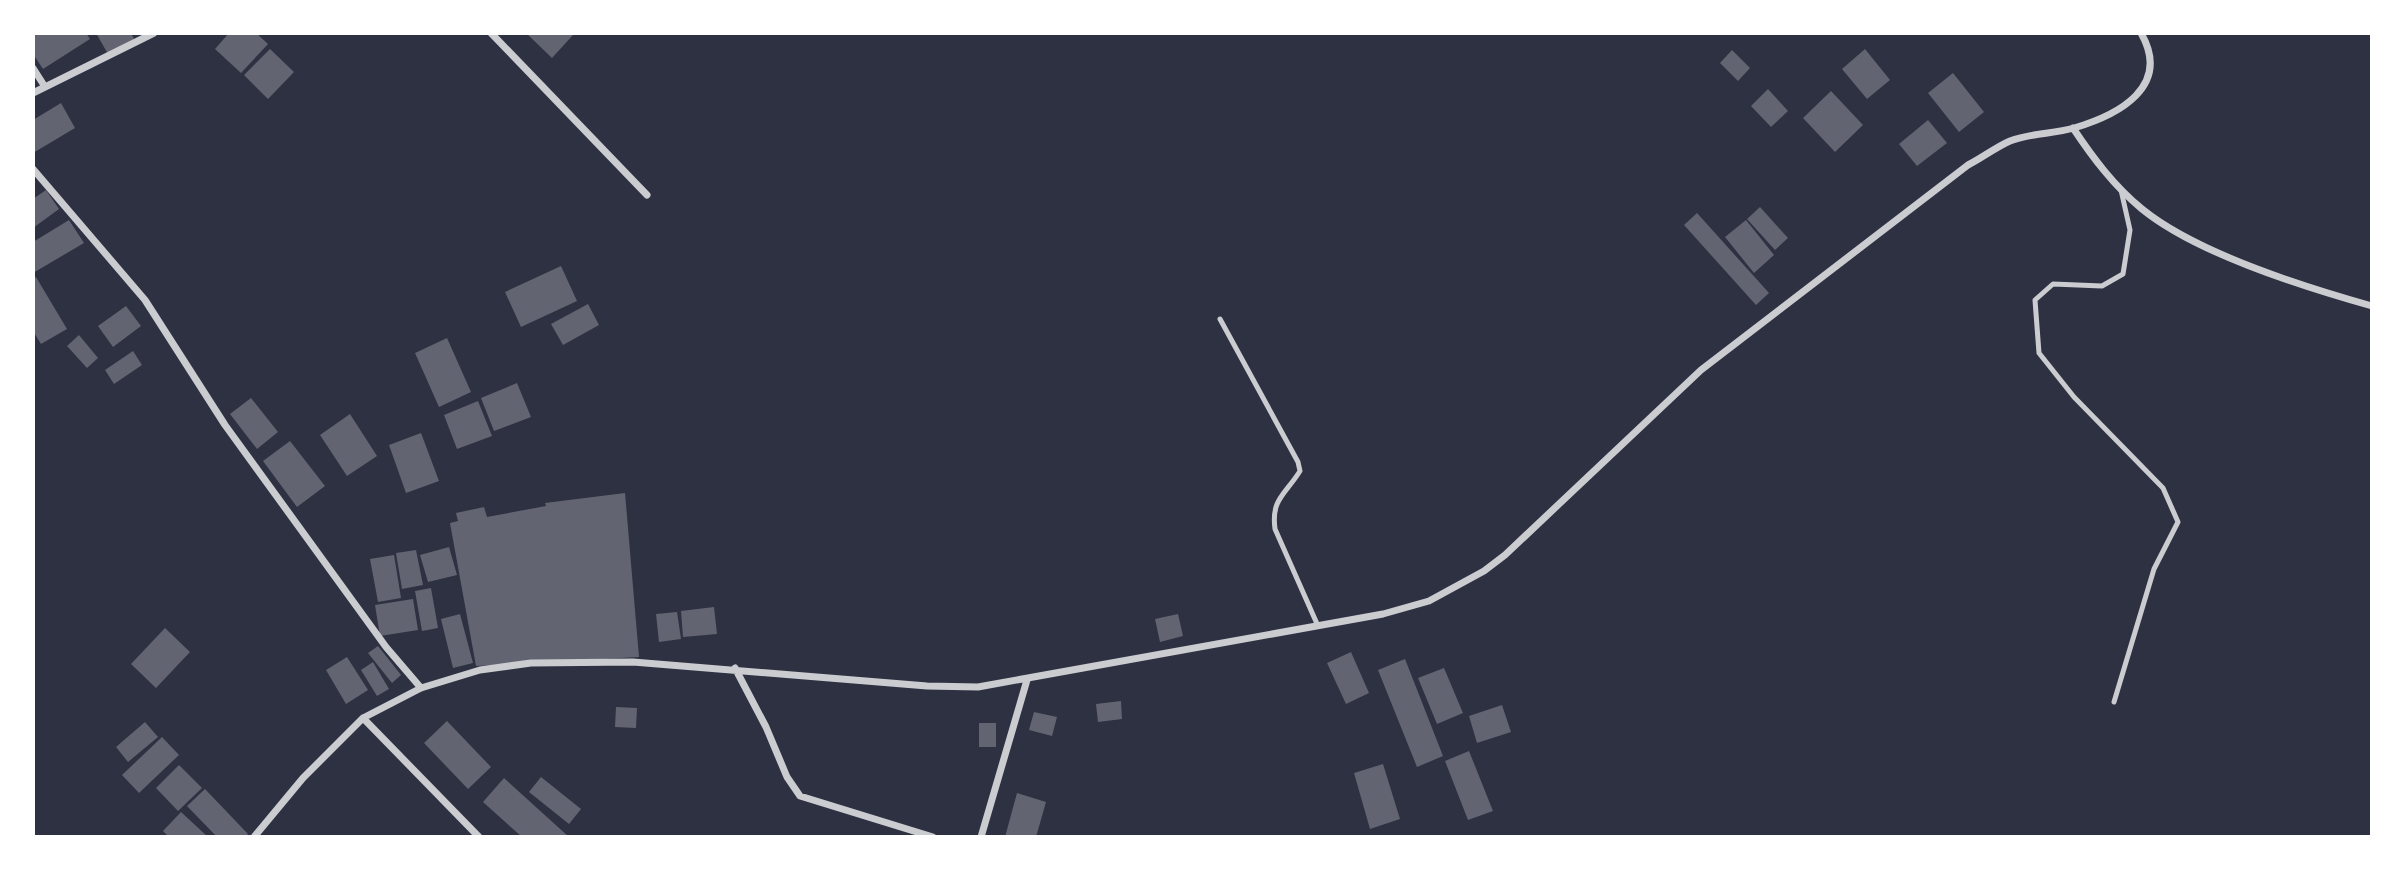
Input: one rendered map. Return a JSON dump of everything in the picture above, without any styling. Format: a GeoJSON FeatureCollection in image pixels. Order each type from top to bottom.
{"type":"FeatureCollection","features":[{"type":"Feature","properties":{"kind":"street"},"geometry":{"type":"LineString","coordinates":[[33,93],[154,33]]}},
{"type":"Feature","properties":{"kind":"street"},"geometry":{"type":"LineString","coordinates":[[491,33],[647,195]]}},
{"type":"Feature","properties":{"kind":"street"},"geometry":{"type":"LineString","coordinates":[[254,837],[303,778],[363,718],[421,688],[480,670],[531,663],[633,662],[735,668],[964,689],[1027,680],[1196,646],[1318,626],[1429,601],[1484,571],[1597,470],[1701,370],[1817,278],[1968,166],[2009,142],[2042,132],[2073,128],[2126,106],[2142,88],[2152,65],[2148,46],[2141,33]]}},
{"type":"Feature","properties":{"kind":"street"},"geometry":{"type":"LineString","coordinates":[[33,68],[45,87]]}},
{"type":"Feature","properties":{"kind":"street"},"geometry":{"type":"LineString","coordinates":[[2073,128],[2098,167],[2142,209],[2176,232],[2316,290],[2372,306]]}},
{"type":"Feature","properties":{"kind":"street"},"geometry":{"type":"LineString","coordinates":[[33,169],[153,310],[225,425],[386,647],[421,688]]}},
{"type":"Feature","properties":{"kind":"street"},"geometry":{"type":"LineString","coordinates":[[735,668],[766,727],[787,777],[800,796],[933,837]]}},
{"type":"Feature","properties":{"kind":"street"},"geometry":{"type":"LineString","coordinates":[[981,837],[1027,680]]}},
{"type":"Feature","properties":{"kind":"street"},"geometry":{"type":"LineString","coordinates":[[363,718],[479,837]]}},
{"type":"Feature","properties":{"kind":"lane"},"geometry":{"type":"LineString","coordinates":[[2114,702],[2154,569],[2178,522],[2163,488],[2074,397],[2039,353],[2035,300],[2053,284],[2102,286],[2123,274],[2130,230],[2121,188]]}},
{"type":"Feature","properties":{"kind":"lane"},"geometry":{"type":"LineString","coordinates":[[1220,319],[1298,462],[1300,471],[1277,500],[1273,511],[1275,528],[1318,626]]}},
{"type":"Feature","properties":{"kind":"building"},"geometry":{"type":"Polygon","coordinates":[[[33,33],[86,33],[90,39],[43,69],[33,54],[33,33]]]}},
{"type":"Feature","properties":{"kind":"building"},"geometry":{"type":"Polygon","coordinates":[[[96,33],[131,33],[134,39],[108,54],[96,33]]]}},
{"type":"Feature","properties":{"kind":"building"},"geometry":{"type":"Polygon","coordinates":[[[229,33],[256,33],[268,44],[241,73],[215,49],[229,33]]]}},
{"type":"Feature","properties":{"kind":"building"},"geometry":{"type":"Polygon","coordinates":[[[526,33],[571,33],[573,35],[552,58],[526,33]]]}},
{"type":"Feature","properties":{"kind":"building"},"geometry":{"type":"Polygon","coordinates":[[[270,49],[294,72],[268,99],[244,75],[270,49]]]}},
{"type":"Feature","properties":{"kind":"building"},"geometry":{"type":"Polygon","coordinates":[[[1865,49],[1890,80],[1867,99],[1842,69],[1865,49]]]}},
{"type":"Feature","properties":{"kind":"building"},"geometry":{"type":"Polygon","coordinates":[[[1732,50],[1750,68],[1738,81],[1720,63],[1732,50]]]}},
{"type":"Feature","properties":{"kind":"building"},"geometry":{"type":"Polygon","coordinates":[[[1953,73],[1984,112],[1959,132],[1928,93],[1953,73]]]}},
{"type":"Feature","properties":{"kind":"building"},"geometry":{"type":"Polygon","coordinates":[[[1768,89],[1788,111],[1771,127],[1751,106],[1768,89]]]}},
{"type":"Feature","properties":{"kind":"building"},"geometry":{"type":"Polygon","coordinates":[[[1831,91],[1863,125],[1835,152],[1803,118],[1831,91]]]}},
{"type":"Feature","properties":{"kind":"building"},"geometry":{"type":"Polygon","coordinates":[[[61,103],[75,128],[33,153],[33,120],[61,103]]]}},
{"type":"Feature","properties":{"kind":"building"},"geometry":{"type":"Polygon","coordinates":[[[1928,120],[1947,143],[1917,166],[1899,144],[1928,120]]]}},
{"type":"Feature","properties":{"kind":"building"},"geometry":{"type":"Polygon","coordinates":[[[46,190],[59,209],[33,228],[33,199],[46,190]]]}},
{"type":"Feature","properties":{"kind":"building"},"geometry":{"type":"Polygon","coordinates":[[[1760,207],[1788,238],[1775,250],[1747,219],[1760,207]]]}},
{"type":"Feature","properties":{"kind":"building"},"geometry":{"type":"Polygon","coordinates":[[[1697,213],[1769,293],[1756,305],[1684,225],[1697,213]]]}},
{"type":"Feature","properties":{"kind":"building"},"geometry":{"type":"Polygon","coordinates":[[[69,220],[84,243],[33,273],[33,242],[69,220]]]}},
{"type":"Feature","properties":{"kind":"building"},"geometry":{"type":"Polygon","coordinates":[[[1746,220],[1774,255],[1754,273],[1725,237],[1746,220]]]}},
{"type":"Feature","properties":{"kind":"building"},"geometry":{"type":"Polygon","coordinates":[[[561,266],[577,301],[521,327],[505,292],[561,266]]]}},
{"type":"Feature","properties":{"kind":"building"},"geometry":{"type":"Polygon","coordinates":[[[36,277],[67,329],[41,344],[33,331],[33,279],[36,277]]]}},
{"type":"Feature","properties":{"kind":"building"},"geometry":{"type":"Polygon","coordinates":[[[588,304],[599,325],[563,345],[551,324],[588,304]]]}},
{"type":"Feature","properties":{"kind":"building"},"geometry":{"type":"Polygon","coordinates":[[[126,306],[141,326],[113,347],[98,326],[126,306]]]}},
{"type":"Feature","properties":{"kind":"building"},"geometry":{"type":"Polygon","coordinates":[[[79,335],[98,358],[87,368],[67,346],[79,335]]]}},
{"type":"Feature","properties":{"kind":"building"},"geometry":{"type":"Polygon","coordinates":[[[447,338],[471,392],[439,407],[415,353],[447,338]]]}},
{"type":"Feature","properties":{"kind":"building"},"geometry":{"type":"Polygon","coordinates":[[[133,351],[142,365],[114,384],[105,370],[133,351]]]}},
{"type":"Feature","properties":{"kind":"building"},"geometry":{"type":"Polygon","coordinates":[[[517,383],[531,417],[494,431],[481,398],[517,383]]]}},
{"type":"Feature","properties":{"kind":"building"},"geometry":{"type":"Polygon","coordinates":[[[251,398],[278,432],[257,449],[230,414],[251,398]]]}},
{"type":"Feature","properties":{"kind":"building"},"geometry":{"type":"Polygon","coordinates":[[[478,401],[492,436],[457,449],[444,415],[478,401]]]}},
{"type":"Feature","properties":{"kind":"building"},"geometry":{"type":"Polygon","coordinates":[[[350,414],[377,456],[347,476],[320,435],[350,414]]]}},
{"type":"Feature","properties":{"kind":"building"},"geometry":{"type":"Polygon","coordinates":[[[421,433],[439,481],[406,493],[389,445],[421,433]]]}},
{"type":"Feature","properties":{"kind":"building"},"geometry":{"type":"Polygon","coordinates":[[[290,441],[325,486],[297,507],[263,461],[290,441]]]}},
{"type":"Feature","properties":{"kind":"building"},"geometry":{"type":"Polygon","coordinates":[[[625,493],[639,657],[476,666],[450,523],[458,521],[456,513],[484,507],[487,517],[546,506],[545,503],[625,493]]]}},
{"type":"Feature","properties":{"kind":"building"},"geometry":{"type":"Polygon","coordinates":[[[449,547],[457,575],[428,582],[420,555],[449,547]]]}},
{"type":"Feature","properties":{"kind":"building"},"geometry":{"type":"Polygon","coordinates":[[[416,550],[423,585],[402,589],[396,553],[416,550]]]}},
{"type":"Feature","properties":{"kind":"building"},"geometry":{"type":"Polygon","coordinates":[[[394,555],[401,598],[378,602],[370,559],[394,555]]]}},
{"type":"Feature","properties":{"kind":"building"},"geometry":{"type":"Polygon","coordinates":[[[431,588],[438,628],[422,631],[415,591],[431,588]]]}},
{"type":"Feature","properties":{"kind":"building"},"geometry":{"type":"Polygon","coordinates":[[[413,599],[418,630],[380,636],[375,605],[413,599]]]}},
{"type":"Feature","properties":{"kind":"building"},"geometry":{"type":"Polygon","coordinates":[[[714,607],[717,634],[683,637],[681,611],[714,607]]]}},
{"type":"Feature","properties":{"kind":"building"},"geometry":{"type":"Polygon","coordinates":[[[677,612],[681,639],[659,642],[656,614],[677,612]]]}},
{"type":"Feature","properties":{"kind":"building"},"geometry":{"type":"Polygon","coordinates":[[[460,614],[473,663],[453,668],[441,619],[460,614]]]}},
{"type":"Feature","properties":{"kind":"building"},"geometry":{"type":"Polygon","coordinates":[[[1178,614],[1183,636],[1160,642],[1155,619],[1178,614]]]}},
{"type":"Feature","properties":{"kind":"building"},"geometry":{"type":"Polygon","coordinates":[[[165,628],[190,652],[156,688],[131,664],[165,628]]]}},
{"type":"Feature","properties":{"kind":"building"},"geometry":{"type":"Polygon","coordinates":[[[378,646],[401,675],[392,683],[368,653],[378,646]]]}},
{"type":"Feature","properties":{"kind":"building"},"geometry":{"type":"Polygon","coordinates":[[[1351,652],[1369,693],[1346,704],[1327,663],[1351,652]]]}},
{"type":"Feature","properties":{"kind":"building"},"geometry":{"type":"Polygon","coordinates":[[[347,657],[368,690],[346,704],[326,670],[347,657]]]}},
{"type":"Feature","properties":{"kind":"building"},"geometry":{"type":"Polygon","coordinates":[[[1405,659],[1443,756],[1417,767],[1378,670],[1405,659]]]}},
{"type":"Feature","properties":{"kind":"building"},"geometry":{"type":"Polygon","coordinates":[[[373,662],[389,689],[377,696],[361,670],[373,662]]]}},
{"type":"Feature","properties":{"kind":"building"},"geometry":{"type":"Polygon","coordinates":[[[1444,668],[1463,713],[1437,724],[1418,678],[1444,668]]]}},
{"type":"Feature","properties":{"kind":"building"},"geometry":{"type":"Polygon","coordinates":[[[1121,701],[1122,719],[1098,722],[1096,704],[1121,701]]]}},
{"type":"Feature","properties":{"kind":"building"},"geometry":{"type":"Polygon","coordinates":[[[1502,705],[1511,732],[1477,743],[1469,716],[1502,705]]]}},
{"type":"Feature","properties":{"kind":"building"},"geometry":{"type":"Polygon","coordinates":[[[616,707],[637,708],[636,728],[615,727],[616,707]]]}},
{"type":"Feature","properties":{"kind":"building"},"geometry":{"type":"Polygon","coordinates":[[[1034,712],[1057,717],[1052,736],[1029,730],[1034,712]]]}},
{"type":"Feature","properties":{"kind":"building"},"geometry":{"type":"Polygon","coordinates":[[[447,721],[491,767],[468,789],[424,743],[447,721]]]}},
{"type":"Feature","properties":{"kind":"building"},"geometry":{"type":"Polygon","coordinates":[[[145,722],[158,737],[128,762],[116,747],[145,722]]]}},
{"type":"Feature","properties":{"kind":"building"},"geometry":{"type":"Polygon","coordinates":[[[979,723],[996,723],[996,747],[979,747],[979,723]]]}},
{"type":"Feature","properties":{"kind":"building"},"geometry":{"type":"Polygon","coordinates":[[[162,737],[179,755],[139,793],[122,775],[162,737]]]}},
{"type":"Feature","properties":{"kind":"building"},"geometry":{"type":"Polygon","coordinates":[[[1469,751],[1493,811],[1468,820],[1445,761],[1469,751]]]}},
{"type":"Feature","properties":{"kind":"building"},"geometry":{"type":"Polygon","coordinates":[[[1383,764],[1400,819],[1370,829],[1354,773],[1383,764]]]}},
{"type":"Feature","properties":{"kind":"building"},"geometry":{"type":"Polygon","coordinates":[[[179,765],[202,788],[178,811],[156,788],[179,765]]]}},
{"type":"Feature","properties":{"kind":"building"},"geometry":{"type":"Polygon","coordinates":[[[541,777],[581,809],[569,824],[529,792],[541,777]]]}},
{"type":"Feature","properties":{"kind":"building"},"geometry":{"type":"Polygon","coordinates":[[[504,778],[569,837],[522,837],[483,802],[504,778]]]}},
{"type":"Feature","properties":{"kind":"building"},"geometry":{"type":"Polygon","coordinates":[[[205,789],[248,834],[245,837],[217,837],[187,806],[205,789]]]}},
{"type":"Feature","properties":{"kind":"building"},"geometry":{"type":"Polygon","coordinates":[[[1017,793],[1046,802],[1036,837],[1005,837],[1017,793]]]}},
{"type":"Feature","properties":{"kind":"building"},"geometry":{"type":"Polygon","coordinates":[[[181,812],[208,837],[169,837],[163,831],[181,812]]]}}]}
